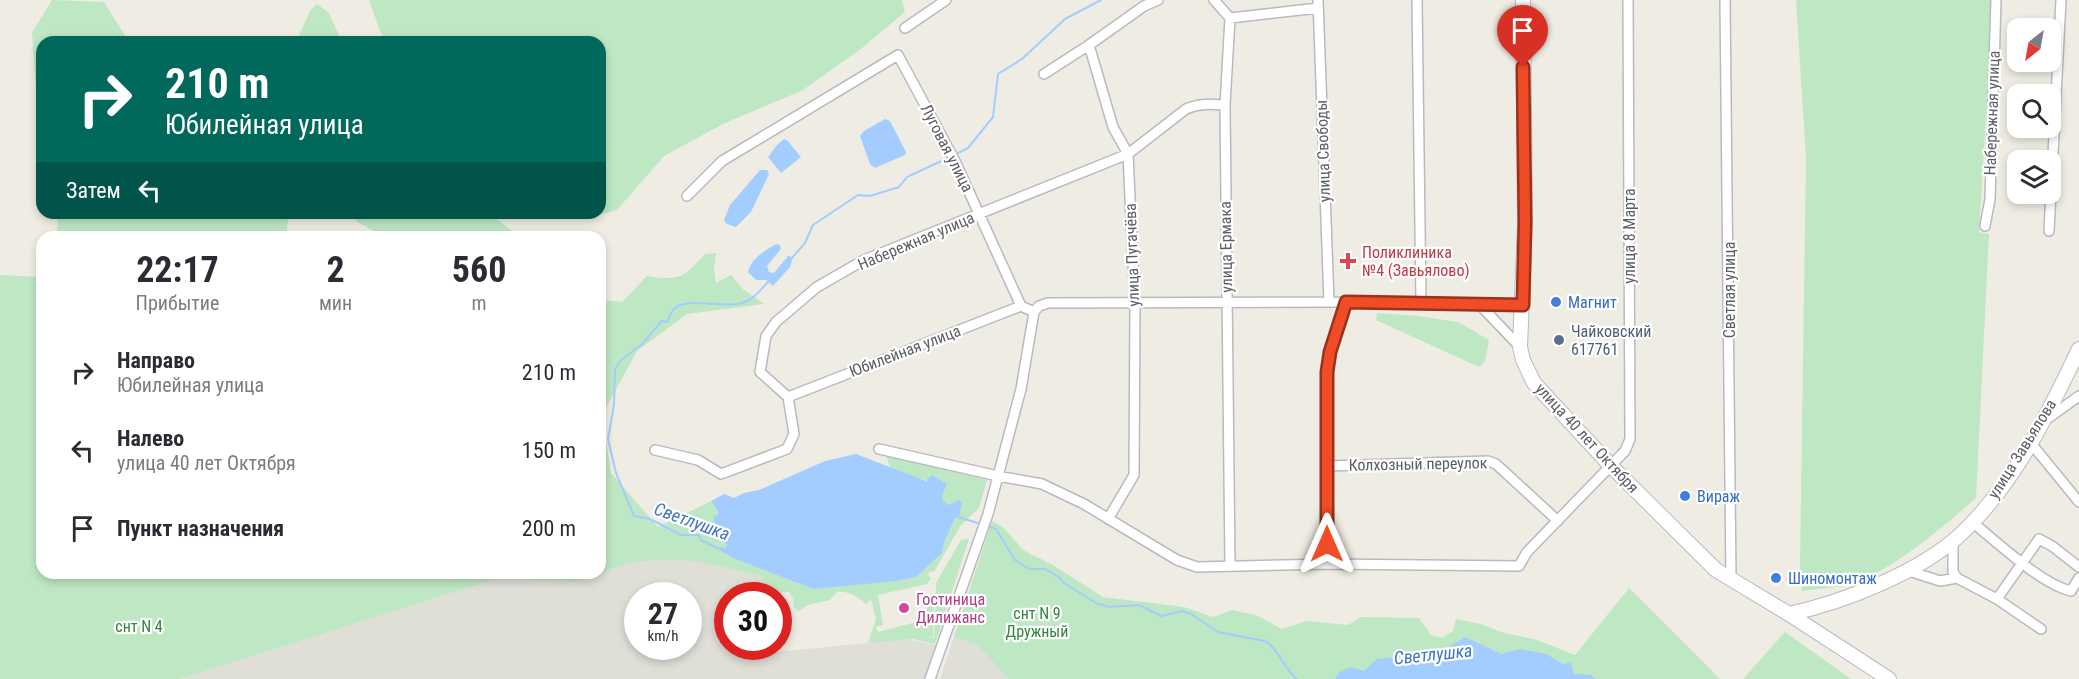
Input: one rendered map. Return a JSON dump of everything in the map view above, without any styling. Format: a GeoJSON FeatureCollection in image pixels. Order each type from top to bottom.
{"type":"FeatureCollection","features":[{"type":"Feature","properties":{"kind":"main road","name":"улица 40 лет Октября"},"geometry":{"type":"LineString","coordinates":[[1523,0],[1525,222],[1520,346],[1523,360],[1534,383],[1610,465],[1716,570],[1790,614],[1889,679]]}},
{"type":"Feature","properties":{"kind":"main road","name":"улица Завьялова"},"geometry":{"type":"LineString","coordinates":[[1790,614],[1836,602],[1891,579],[1937,553],[1953,540],[1997,494],[2044,420],[2079,349]]}},
{"type":"Feature","properties":{"kind":"street"},"geometry":{"type":"LineString","coordinates":[[905,28],[946,0]]}},
{"type":"Feature","properties":{"kind":"street"},"geometry":{"type":"LineString","coordinates":[[1044,74],[1144,6],[1158,0]]}},
{"type":"Feature","properties":{"kind":"street"},"geometry":{"type":"LineString","coordinates":[[1214,0],[1230,18],[1318,4]]}},
{"type":"Feature","properties":{"kind":"street"},"geometry":{"type":"LineString","coordinates":[[1417,0],[1421,302]]}},
{"type":"Feature","properties":{"kind":"street","name":"улица 8 Марта"},"geometry":{"type":"LineString","coordinates":[[879,449],[1042,484],[1084,504],[1177,560],[1197,567],[1327,564],[1519,566],[1527,552],[1624,451],[1630,439],[1628,0]]}},
{"type":"Feature","properties":{"kind":"street","name":"Светлая улица"},"geometry":{"type":"LineString","coordinates":[[1725,0],[1731,581]]}},
{"type":"Feature","properties":{"kind":"street","name":"Набережная улица"},"geometry":{"type":"LineString","coordinates":[[1985,226],[1990,199],[1996,0]]}},
{"type":"Feature","properties":{"kind":"street"},"geometry":{"type":"LineString","coordinates":[[2049,231],[2061,0]]}},
{"type":"Feature","properties":{"kind":"street","name":"улица Свободы"},"geometry":{"type":"LineString","coordinates":[[1318,4],[1329,302]]}},
{"type":"Feature","properties":{"kind":"street","name":"улица Ермака"},"geometry":{"type":"LineString","coordinates":[[1230,18],[1225,105],[1230,567]]}},
{"type":"Feature","properties":{"kind":"street","name":"улица Пугачёва"},"geometry":{"type":"LineString","coordinates":[[1089,45],[1113,127],[1128,154],[1135,304],[1134,475],[1108,519]]}},
{"type":"Feature","properties":{"kind":"street","name":"Луговая улица"},"geometry":{"type":"LineString","coordinates":[[687,196],[722,161],[898,55],[981,213],[1021,306]]}},
{"type":"Feature","properties":{"kind":"street","name":"Набережная улица"},"geometry":{"type":"LineString","coordinates":[[788,397],[760,372],[766,336],[776,322],[817,287],[864,260],[1128,154],[1193,105],[1225,105]]}},
{"type":"Feature","properties":{"kind":"street"},"geometry":{"type":"LineString","coordinates":[[930,679],[988,514],[1021,389],[1034,312],[1039,306],[1048,303],[1329,302],[1523,305]]}},
{"type":"Feature","properties":{"kind":"street"},"geometry":{"type":"LineString","coordinates":[[1327,564],[1327,372],[1330,352],[1346,302]]}},
{"type":"Feature","properties":{"kind":"street"},"geometry":{"type":"LineString","coordinates":[[1479,304],[1520,346]]}},
{"type":"Feature","properties":{"kind":"street"},"geometry":{"type":"LineString","coordinates":[[1021,306],[1034,312]]}},
{"type":"Feature","properties":{"kind":"street","name":"Юбилейная улица"},"geometry":{"type":"LineString","coordinates":[[788,397],[1021,306]]}},
{"type":"Feature","properties":{"kind":"street"},"geometry":{"type":"LineString","coordinates":[[2044,420],[2079,396]]}},
{"type":"Feature","properties":{"kind":"street"},"geometry":{"type":"LineString","coordinates":[[655,450],[698,460],[721,474],[787,449],[794,434],[788,397]]}},
{"type":"Feature","properties":{"kind":"street"},"geometry":{"type":"LineString","coordinates":[[2030,442],[2079,501]]}},
{"type":"Feature","properties":{"kind":"street","name":"Колхозный переулок"},"geometry":{"type":"LineString","coordinates":[[1327,465],[1488,461],[1496,464],[1558,522]]}},
{"type":"Feature","properties":{"kind":"street"},"geometry":{"type":"LineString","coordinates":[[1972,522],[2022,562],[2060,588],[2071,591],[2079,578]]}},
{"type":"Feature","properties":{"kind":"street"},"geometry":{"type":"LineString","coordinates":[[1997,599],[2040,539],[2079,567]]}},
{"type":"Feature","properties":{"kind":"street"},"geometry":{"type":"LineString","coordinates":[[1953,540],[1953,572],[1957,579]]}},
{"type":"Feature","properties":{"kind":"street"},"geometry":{"type":"LineString","coordinates":[[1906,570],[1940,581],[1957,579],[1997,599],[2041,629]]}},
{"type":"Feature","properties":{"kind":"shaded area"},"geometry":{"type":"Polygon","coordinates":[[[655,560],[696,561],[762,576],[763,582],[714,582],[714,660],[792,660],[792,651],[908,639],[936,645],[925,679],[180,679],[496,579],[576,582],[584,579],[606,579],[606,571],[629,563],[655,560]]]}},
{"type":"Feature","properties":{"kind":"shaded area"},"geometry":{"type":"Polygon","coordinates":[[[954,637],[978,644],[1008,679],[940,679],[954,637]]]}},
{"type":"Feature","properties":{"kind":"green space"},"geometry":{"type":"Polygon","coordinates":[[[52,0],[104,2],[125,36],[36,36],[36,92],[32,33],[52,0]]]}},
{"type":"Feature","properties":{"kind":"green space"},"geometry":{"type":"Polygon","coordinates":[[[369,0],[902,0],[905,12],[862,48],[803,90],[723,124],[664,156],[617,210],[606,213],[606,36],[383,36],[369,0]]]}},
{"type":"Feature","properties":{"kind":"green space"},"geometry":{"type":"Polygon","coordinates":[[[1796,0],[1993,0],[1979,232],[1989,234],[1976,498],[1922,543],[1877,573],[1848,585],[1802,591],[1800,566],[1806,158],[1796,0]]]}},
{"type":"Feature","properties":{"kind":"green space"},"geometry":{"type":"Polygon","coordinates":[[[317,4],[329,13],[339,36],[299,36],[310,11],[317,4]]]}},
{"type":"Feature","properties":{"kind":"green space"},"geometry":{"type":"Polygon","coordinates":[[[58,219],[288,219],[287,231],[57,231],[58,219]]]}},
{"type":"Feature","properties":{"kind":"green space"},"geometry":{"type":"Polygon","coordinates":[[[355,219],[496,219],[513,231],[374,231],[355,219]]]}},
{"type":"Feature","properties":{"kind":"green space","name":"снт N 4"},"geometry":{"type":"Polygon","coordinates":[[[716,253],[714,269],[716,283],[731,275],[743,289],[764,304],[687,314],[637,351],[606,408],[606,301],[622,302],[647,276],[674,278],[691,268],[705,254],[716,253]]]}},
{"type":"Feature","properties":{"kind":"green space","name":"снт N 4"},"geometry":{"type":"Polygon","coordinates":[[[0,275],[36,277],[36,579],[496,579],[180,679],[0,679],[0,275]]]}},
{"type":"Feature","properties":{"kind":"green space"},"geometry":{"type":"Polygon","coordinates":[[[1377,313],[1458,322],[1489,340],[1485,361],[1479,367],[1376,320],[1377,313]]]}},
{"type":"Feature","properties":{"kind":"green space","name":"снт N 4"},"geometry":{"type":"Polygon","coordinates":[[[606,441],[611,473],[658,527],[711,501],[719,511],[717,530],[727,545],[725,548],[715,548],[733,558],[813,589],[916,577],[942,553],[955,518],[958,500],[949,505],[943,501],[942,496],[947,484],[914,478],[890,468],[886,455],[987,480],[979,508],[961,525],[934,572],[931,571],[927,575],[931,578],[927,584],[878,595],[883,625],[876,627],[878,632],[920,621],[934,596],[933,637],[929,638],[934,638],[936,583],[961,540],[969,539],[935,644],[913,639],[868,643],[876,619],[871,599],[866,604],[853,595],[837,592],[830,600],[808,605],[799,611],[794,608],[792,582],[763,582],[762,576],[696,561],[655,560],[629,563],[606,571],[606,441]]]}},
{"type":"Feature","properties":{"kind":"green space","name":"снт N 9 Дружный"},"geometry":{"type":"Polygon","coordinates":[[[992,521],[1004,528],[1023,550],[1053,565],[1103,597],[1184,607],[1213,617],[1232,610],[1256,615],[1282,629],[1306,621],[1348,625],[1361,617],[1419,618],[1431,635],[1442,638],[1453,631],[1456,619],[1537,640],[1575,655],[1629,588],[1720,679],[1008,679],[978,645],[954,637],[992,521]]]}},
{"type":"Feature","properties":{"kind":"green space","name":"снт N 4"},"geometry":{"type":"Polygon","coordinates":[[[518,579],[584,579],[576,582],[518,579]]]}},
{"type":"Feature","properties":{"kind":"green space"},"geometry":{"type":"Polygon","coordinates":[[[1785,632],[1851,679],[1743,679],[1785,632]]]}},
{"type":"Feature","properties":{"kind":"water"},"geometry":{"type":"Polygon","coordinates":[[[885,119],[890,121],[906,152],[905,155],[875,168],[870,164],[860,136],[864,131],[885,119]]]}},
{"type":"Feature","properties":{"kind":"water"},"geometry":{"type":"Polygon","coordinates":[[[784,139],[801,157],[781,173],[768,157],[784,139]]]}},
{"type":"Feature","properties":{"kind":"water"},"geometry":{"type":"Polygon","coordinates":[[[760,170],[767,170],[769,174],[751,212],[736,227],[727,224],[724,220],[730,205],[760,170]]]}},
{"type":"Feature","properties":{"kind":"water"},"geometry":{"type":"Polygon","coordinates":[[[776,244],[780,245],[781,249],[767,266],[769,272],[774,273],[788,256],[792,261],[790,267],[773,286],[766,280],[756,280],[748,272],[756,258],[776,244]]]}},
{"type":"Feature","properties":{"kind":"water"},"geometry":{"type":"Polygon","coordinates":[[[856,454],[926,481],[932,475],[947,484],[942,496],[943,501],[949,505],[958,500],[962,502],[959,517],[955,518],[942,553],[916,577],[813,589],[733,558],[712,546],[725,548],[727,545],[717,530],[713,517],[718,514],[718,511],[711,501],[724,494],[734,498],[759,490],[825,461],[856,454]]]}},
{"type":"Feature","properties":{"kind":"water"},"geometry":{"type":"Polygon","coordinates":[[[1465,637],[1501,654],[1520,649],[1546,654],[1563,664],[1571,663],[1574,674],[1591,675],[1596,679],[1335,679],[1340,672],[1351,667],[1364,671],[1377,659],[1439,653],[1465,637]]]}},
{"type":"Feature","properties":{"kind":"waterway","name":"Светлушка"},"geometry":{"type":"LineString","coordinates":[[956,154],[968,148],[993,117],[998,74],[1022,59],[1065,19],[1101,0]]}},
{"type":"Feature","properties":{"kind":"waterway","name":"Светлушка"},"geometry":{"type":"LineString","coordinates":[[791,259],[805,243],[813,225],[858,195],[870,196],[899,187],[907,177],[950,157]]}},
{"type":"Feature","properties":{"kind":"waterway","name":"Светлушка"},"geometry":{"type":"LineString","coordinates":[[717,548],[701,540],[699,535],[681,535],[650,519],[634,516],[616,473],[608,439],[614,405],[615,369],[621,360],[641,345],[662,321],[667,322],[673,310],[680,305],[688,303],[739,304],[753,298],[768,282]]}},
{"type":"Feature","properties":{"kind":"waterway","name":"Светлушка"},"geometry":{"type":"LineString","coordinates":[[958,517],[981,524]]}},
{"type":"Feature","properties":{"kind":"waterway","name":"Светлушка"},"geometry":{"type":"LineString","coordinates":[[987,526],[996,529],[1015,560],[1029,569],[1045,569],[1096,603],[1108,607],[1139,605],[1161,616],[1182,611],[1191,614],[1218,632],[1265,641],[1297,679]]}},
{"type":"Feature","properties":{"kind":"place","name":"Поликлиника №4 (Завьялово)"},"geometry":{"type":"Point","coordinates":[1348,261]}},
{"type":"Feature","properties":{"kind":"place","name":"Магнит"},"geometry":{"type":"Point","coordinates":[1556,302]}},
{"type":"Feature","properties":{"kind":"place","name":"Чайковский 617761"},"geometry":{"type":"Point","coordinates":[1559,340]}},
{"type":"Feature","properties":{"kind":"place","name":"Вираж"},"geometry":{"type":"Point","coordinates":[1685,496]}},
{"type":"Feature","properties":{"kind":"place","name":"Шиномонтаж"},"geometry":{"type":"Point","coordinates":[1776,578]}},
{"type":"Feature","properties":{"kind":"place","name":"Гостиница Дилижанс"},"geometry":{"type":"Point","coordinates":[904,608]}},
{"type":"Feature","properties":{"kind":"route"},"geometry":{"type":"LineString","coordinates":[[1327,544],[1327,372],[1330,352],[1346,302],[1523,305],[1525,222],[1523,67]]}}]}
